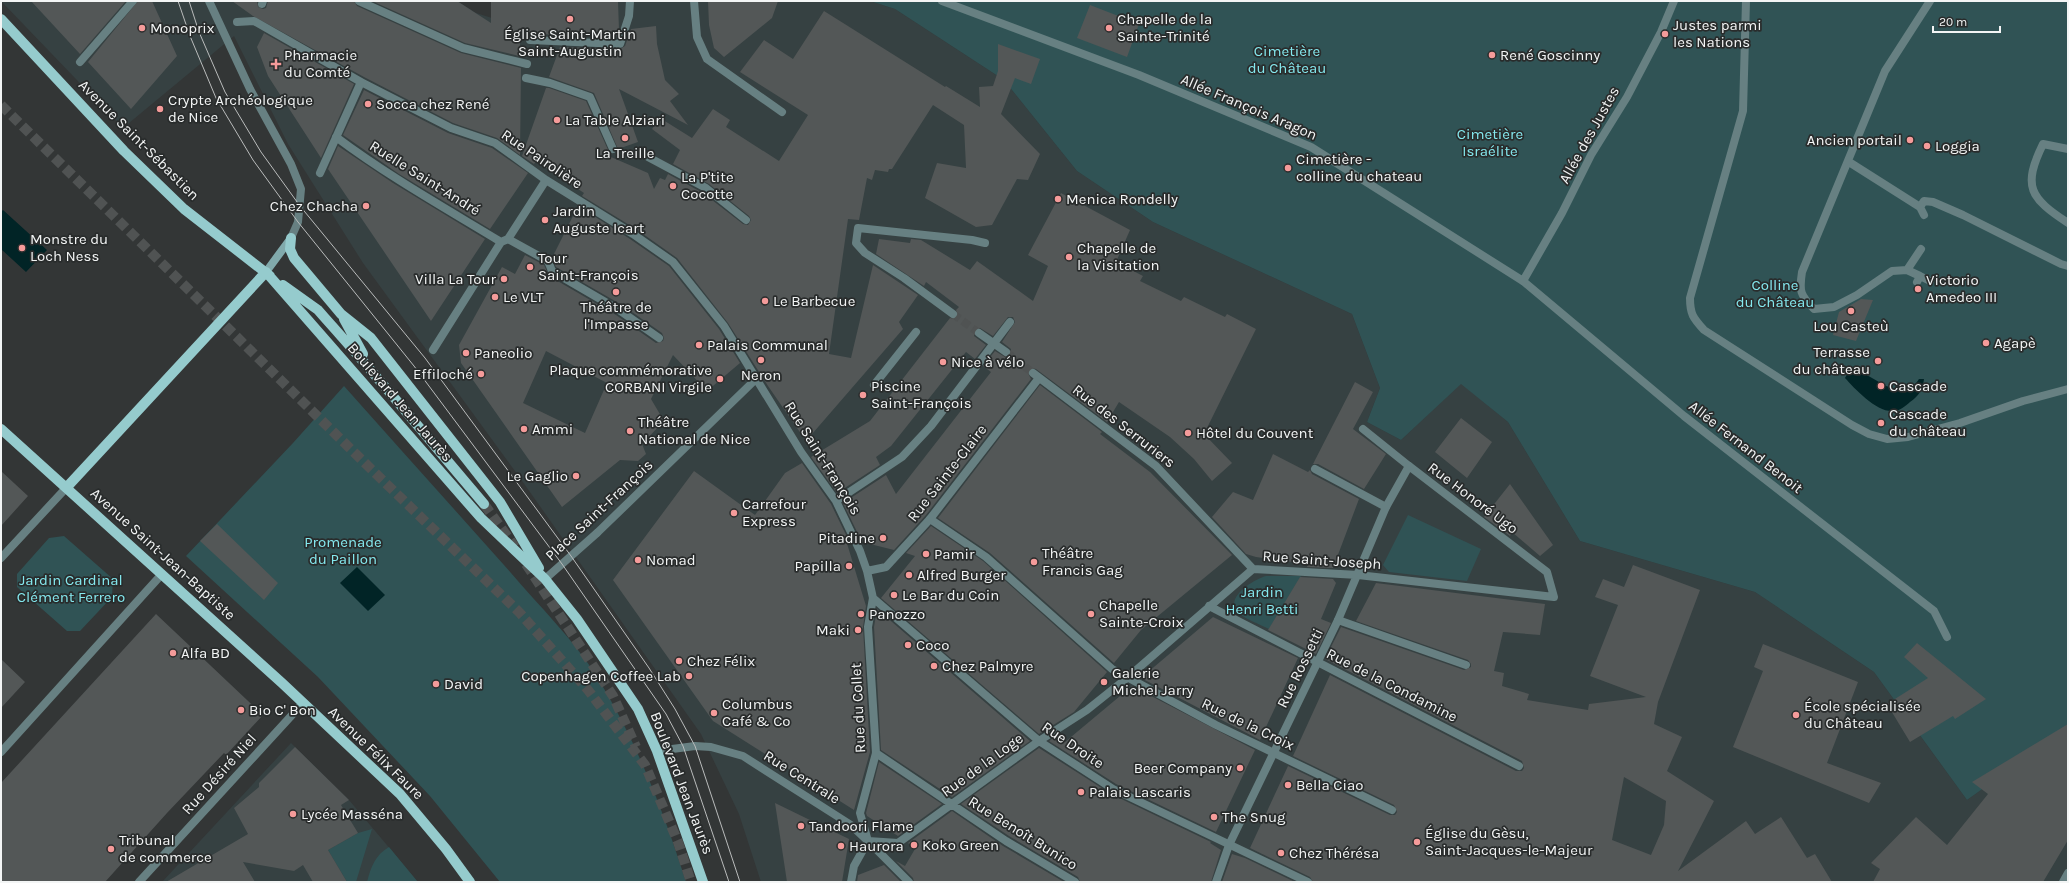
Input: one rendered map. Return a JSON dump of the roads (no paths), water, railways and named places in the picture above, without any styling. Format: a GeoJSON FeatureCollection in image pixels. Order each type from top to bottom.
{"type":"FeatureCollection","features":[{"type":"Feature","properties":{"kind":"main road","name":"Avenue Saint-Sébastien"},"geometry":{"type":"LineString","coordinates":[[1,19],[124,151],[173,198],[266,272]]}},
{"type":"Feature","properties":{"kind":"main road","name":"Boulevard Jean Jaurès"},"geometry":{"type":"LineString","coordinates":[[291,238],[266,272],[481,518],[545,579],[577,619],[609,664],[638,709],[656,751],[703,882]]}},
{"type":"Feature","properties":{"kind":"main road","name":"Boulevard Jean Jaurès"},"geometry":{"type":"LineString","coordinates":[[291,238],[290,249],[294,258],[342,314],[371,338],[500,502],[545,579]]}},
{"type":"Feature","properties":{"kind":"main road"},"geometry":{"type":"LineString","coordinates":[[66,487],[266,272],[318,310],[370,368],[388,392],[484,504]]}},
{"type":"Feature","properties":{"kind":"main road"},"geometry":{"type":"LineString","coordinates":[[342,314],[370,368]]}},
{"type":"Feature","properties":{"kind":"main road","name":"Avenue Saint-Jean-Baptiste"},"geometry":{"type":"LineString","coordinates":[[1,429],[303,703]]}},
{"type":"Feature","properties":{"kind":"main road","name":"Avenue Félix Faure"},"geometry":{"type":"LineString","coordinates":[[303,703],[400,794],[446,849],[470,882]]}},
{"type":"Feature","properties":{"kind":"street"},"geometry":{"type":"LineString","coordinates":[[80,62],[133,1]]}},
{"type":"Feature","properties":{"kind":"street","name":"Boulevard Jean Jaurès"},"geometry":{"type":"LineString","coordinates":[[210,1],[250,88],[291,164],[301,189],[298,222],[291,238]]}},
{"type":"Feature","properties":{"kind":"street"},"geometry":{"type":"LineString","coordinates":[[359,1],[463,48],[527,64]]}},
{"type":"Feature","properties":{"kind":"street"},"geometry":{"type":"LineString","coordinates":[[530,40],[620,44],[629,16],[630,1]]}},
{"type":"Feature","properties":{"kind":"street"},"geometry":{"type":"LineString","coordinates":[[694,1],[697,37],[707,60],[782,112]]}},
{"type":"Feature","properties":{"kind":"street","name":"Allée François Aragon"},"geometry":{"type":"LineString","coordinates":[[942,1],[1139,75],[1311,147],[1523,281]]}},
{"type":"Feature","properties":{"kind":"street","name":"Allée des Justes"},"geometry":{"type":"LineString","coordinates":[[1523,281],[1562,213],[1591,155],[1626,97],[1661,32],[1674,1]]}},
{"type":"Feature","properties":{"kind":"street"},"geometry":{"type":"LineString","coordinates":[[1746,1],[1743,111],[1690,298],[1690,312],[1695,320],[1704,330],[1793,386],[1816,404],[1869,434],[1887,439],[1908,437],[1960,423],[2023,401],[2068,389]]}},
{"type":"Feature","properties":{"kind":"street"},"geometry":{"type":"LineString","coordinates":[[1930,1],[1885,71],[1849,162],[1802,272],[1800,284],[1802,297],[1814,309],[1834,307],[1857,295],[1892,271],[1907,270],[1918,279],[1930,281]]}},
{"type":"Feature","properties":{"kind":"street","name":"Rue Pairolière"},"geometry":{"type":"LineString","coordinates":[[237,22],[254,22],[361,82],[451,128],[495,143],[546,180],[633,234],[673,262],[724,326],[746,359]]}},
{"type":"Feature","properties":{"kind":"street"},"geometry":{"type":"LineString","coordinates":[[526,78],[550,83],[590,97],[613,150]]}},
{"type":"Feature","properties":{"kind":"street"},"geometry":{"type":"LineString","coordinates":[[320,173],[361,82]]}},
{"type":"Feature","properties":{"kind":"street","name":"Ruelle Saint-André"},"geometry":{"type":"LineString","coordinates":[[336,137],[364,158],[420,194],[505,240],[548,261],[552,271],[619,310],[659,338]]}},
{"type":"Feature","properties":{"kind":"street"},"geometry":{"type":"LineString","coordinates":[[2068,149],[2043,144],[2033,169],[2031,180],[2033,192],[2041,203],[2068,223]]}},
{"type":"Feature","properties":{"kind":"street"},"geometry":{"type":"LineString","coordinates":[[648,157],[706,188],[746,220]]}},
{"type":"Feature","properties":{"kind":"street"},"geometry":{"type":"LineString","coordinates":[[1849,162],[1920,206],[1924,215]]}},
{"type":"Feature","properties":{"kind":"street"},"geometry":{"type":"LineString","coordinates":[[433,350],[546,180]]}},
{"type":"Feature","properties":{"kind":"street"},"geometry":{"type":"LineString","coordinates":[[1920,206],[1924,202],[1933,202],[2068,266]]}},
{"type":"Feature","properties":{"kind":"street"},"geometry":{"type":"LineString","coordinates":[[953,314],[904,278],[865,253],[856,243],[858,228],[972,240],[985,243]]}},
{"type":"Feature","properties":{"kind":"street"},"geometry":{"type":"LineString","coordinates":[[1907,270],[1921,249]]}},
{"type":"Feature","properties":{"kind":"street","name":"Allée Fernand Benoit"},"geometry":{"type":"LineString","coordinates":[[1523,281],[1684,416],[1934,611],[1947,637]]}},
{"type":"Feature","properties":{"kind":"street"},"geometry":{"type":"LineString","coordinates":[[836,501],[902,457],[931,426],[1010,322]]}},
{"type":"Feature","properties":{"kind":"street"},"geometry":{"type":"LineString","coordinates":[[874,385],[916,332]]}},
{"type":"Feature","properties":{"kind":"street"},"geometry":{"type":"LineString","coordinates":[[980,333],[1006,352]]}},
{"type":"Feature","properties":{"kind":"street","name":"Rue Saint-François"},"geometry":{"type":"LineString","coordinates":[[746,359],[801,452],[836,501],[860,551],[867,570],[873,598]]}},
{"type":"Feature","properties":{"kind":"street","name":"Rue Sainte-Claire"},"geometry":{"type":"LineString","coordinates":[[867,570],[886,567],[930,519],[1036,376]]}},
{"type":"Feature","properties":{"kind":"street","name":"Rue des Serruriers"},"geometry":{"type":"LineString","coordinates":[[1036,376],[1156,466],[1253,569]]}},
{"type":"Feature","properties":{"kind":"street","name":"Place Saint-François"},"geometry":{"type":"LineString","coordinates":[[545,579],[598,533],[757,378]]}},
{"type":"Feature","properties":{"kind":"street","name":"Rue Honoré Ugo"},"geometry":{"type":"LineString","coordinates":[[1363,428],[1409,466],[1547,572],[1554,597]]}},
{"type":"Feature","properties":{"kind":"street","name":"Rue Rossetti"},"geometry":{"type":"LineString","coordinates":[[1216,882],[1229,845],[1338,620],[1386,507],[1409,466]]}},
{"type":"Feature","properties":{"kind":"street"},"geometry":{"type":"LineString","coordinates":[[1315,469],[1386,507]]}},
{"type":"Feature","properties":{"kind":"street"},"geometry":{"type":"LineString","coordinates":[[1,558],[66,487]]}},
{"type":"Feature","properties":{"kind":"street","name":"Rue de la Croix"},"geometry":{"type":"LineString","coordinates":[[930,519],[986,557],[1112,669],[1216,726],[1392,810]]}},
{"type":"Feature","properties":{"kind":"street","name":"Rue Saint-Joseph"},"geometry":{"type":"LineString","coordinates":[[1127,678],[1253,569],[1358,575],[1554,597]]}},
{"type":"Feature","properties":{"kind":"street"},"geometry":{"type":"LineString","coordinates":[[1,752],[162,574]]}},
{"type":"Feature","properties":{"kind":"street","name":"Rue Droite"},"geometry":{"type":"LineString","coordinates":[[873,598],[1039,741],[1113,789],[1308,882]]}},
{"type":"Feature","properties":{"kind":"street","name":"Rue du Collet"},"geometry":{"type":"LineString","coordinates":[[868,841],[860,813],[876,753],[868,627],[873,598]]}},
{"type":"Feature","properties":{"kind":"street","name":"Rue de la Condamine"},"geometry":{"type":"LineString","coordinates":[[1209,606],[1519,766]]}},
{"type":"Feature","properties":{"kind":"street"},"geometry":{"type":"LineString","coordinates":[[1338,620],[1466,665]]}},
{"type":"Feature","properties":{"kind":"street","name":"Rue de la Loge"},"geometry":{"type":"LineString","coordinates":[[868,841],[898,843],[1039,741],[1087,710],[1127,678]]}},
{"type":"Feature","properties":{"kind":"street","name":"Rue Désiré Niel"},"geometry":{"type":"LineString","coordinates":[[139,882],[303,703]]}},
{"type":"Feature","properties":{"kind":"street","name":"Rue Centrale"},"geometry":{"type":"LineString","coordinates":[[656,751],[695,746],[718,749],[742,756],[851,825],[909,882]]}},
{"type":"Feature","properties":{"kind":"street","name":"Rue Benoît Bunico"},"geometry":{"type":"LineString","coordinates":[[876,753],[1006,841],[1075,882]]}},
{"type":"Feature","properties":{"kind":"street"},"geometry":{"type":"LineString","coordinates":[[851,882],[854,866],[868,841]]}},
{"type":"Feature","properties":{"kind":"street"},"geometry":{"type":"LineString","coordinates":[[2063,882],[2068,874]]}},
{"type":"Feature","properties":{"kind":"tunnel"},"geometry":{"type":"LineString","coordinates":[[1,105],[371,469],[519,612],[588,690],[645,765],[678,842],[691,882]]}},
{"type":"Feature","properties":{"kind":"tunnel"},"geometry":{"type":"LineString","coordinates":[[953,314],[979,333]]}},
{"type":"Feature","properties":{"kind":"tunnel"},"geometry":{"type":"LineString","coordinates":[[1006,352],[1033,373]]}},
{"type":"Feature","properties":{"kind":"tunnel"},"geometry":{"type":"LineString","coordinates":[[484,504],[515,547]]}},
{"type":"Feature","properties":{"kind":"tunnel"},"geometry":{"type":"LineString","coordinates":[[526,564],[613,696],[636,747]]}},
{"type":"Feature","properties":{"kind":"tram line"},"geometry":{"type":"LineString","coordinates":[[178,1],[190,36],[216,98],[253,160],[298,222],[414,366],[562,564],[666,714],[683,746],[729,882]]}},
{"type":"Feature","properties":{"kind":"tram line"},"geometry":{"type":"LineString","coordinates":[[189,1],[199,32],[225,92],[261,152],[300,206],[425,358],[571,556],[649,668],[675,709],[695,746],[740,882]]}},
{"type":"Feature","properties":{"kind":"place","name":"Église Saint-Martin Saint-Augustin"},"geometry":{"type":"Point","coordinates":[570,19]}},
{"type":"Feature","properties":{"kind":"place","name":"Monoprix"},"geometry":{"type":"Point","coordinates":[142,28]}},
{"type":"Feature","properties":{"kind":"place","name":"Chapelle de la Sainte-Trinité"},"geometry":{"type":"Point","coordinates":[1109,28]}},
{"type":"Feature","properties":{"kind":"place","name":"Justes parmi les Nations"},"geometry":{"type":"Point","coordinates":[1665,34]}},
{"type":"Feature","properties":{"kind":"place","name":"René Goscinny"},"geometry":{"type":"Point","coordinates":[1492,55]}},
{"type":"Feature","properties":{"kind":"place","name":"Pharmacie du Comté"},"geometry":{"type":"Point","coordinates":[276,64]}},
{"type":"Feature","properties":{"kind":"place","name":"Socca chez René"},"geometry":{"type":"Point","coordinates":[368,104]}},
{"type":"Feature","properties":{"kind":"place","name":"Crypte Archéologique de Nice"},"geometry":{"type":"Point","coordinates":[160,109]}},
{"type":"Feature","properties":{"kind":"place","name":"La Table Alziari"},"geometry":{"type":"Point","coordinates":[557,120]}},
{"type":"Feature","properties":{"kind":"place","name":"La Treille"},"geometry":{"type":"Point","coordinates":[625,138]}},
{"type":"Feature","properties":{"kind":"place","name":"Ancien portail"},"geometry":{"type":"Point","coordinates":[1910,140]}},
{"type":"Feature","properties":{"kind":"place","name":"Loggia"},"geometry":{"type":"Point","coordinates":[1927,146]}},
{"type":"Feature","properties":{"kind":"place","name":"Cimetière - colline du chateau"},"geometry":{"type":"Point","coordinates":[1288,168]}},
{"type":"Feature","properties":{"kind":"place","name":"La P'tite Cocotte"},"geometry":{"type":"Point","coordinates":[673,186]}},
{"type":"Feature","properties":{"kind":"place","name":"Menica Rondelly"},"geometry":{"type":"Point","coordinates":[1058,199]}},
{"type":"Feature","properties":{"kind":"place","name":"Chez Chacha"},"geometry":{"type":"Point","coordinates":[366,206]}},
{"type":"Feature","properties":{"kind":"place","name":"Jardin Auguste Icart"},"geometry":{"type":"Point","coordinates":[545,220]}},
{"type":"Feature","properties":{"kind":"place","name":"Monstre du Loch Ness"},"geometry":{"type":"Point","coordinates":[22,248]}},
{"type":"Feature","properties":{"kind":"place","name":"Chapelle de la Visitation"},"geometry":{"type":"Point","coordinates":[1069,257]}},
{"type":"Feature","properties":{"kind":"place","name":"Tour Saint-François"},"geometry":{"type":"Point","coordinates":[530,267]}},
{"type":"Feature","properties":{"kind":"place","name":"Villa La Tour"},"geometry":{"type":"Point","coordinates":[504,279]}},
{"type":"Feature","properties":{"kind":"place","name":"Victorio Amedeo III"},"geometry":{"type":"Point","coordinates":[1918,289]}},
{"type":"Feature","properties":{"kind":"place","name":"Théâtre de l'Impasse"},"geometry":{"type":"Point","coordinates":[616,292]}},
{"type":"Feature","properties":{"kind":"place","name":"Le VLT"},"geometry":{"type":"Point","coordinates":[495,297]}},
{"type":"Feature","properties":{"kind":"place","name":"Le Barbecue"},"geometry":{"type":"Point","coordinates":[765,301]}},
{"type":"Feature","properties":{"kind":"place","name":"Lou Casteù"},"geometry":{"type":"Point","coordinates":[1851,311]}},
{"type":"Feature","properties":{"kind":"place","name":"Agapè"},"geometry":{"type":"Point","coordinates":[1986,343]}},
{"type":"Feature","properties":{"kind":"place","name":"Palais Communal"},"geometry":{"type":"Point","coordinates":[699,345]}},
{"type":"Feature","properties":{"kind":"place","name":"Paneolio"},"geometry":{"type":"Point","coordinates":[466,353]}},
{"type":"Feature","properties":{"kind":"place","name":"Neron"},"geometry":{"type":"Point","coordinates":[761,360]}},
{"type":"Feature","properties":{"kind":"place","name":"Terrasse du château"},"geometry":{"type":"Point","coordinates":[1878,361]}},
{"type":"Feature","properties":{"kind":"place","name":"Nice à vélo"},"geometry":{"type":"Point","coordinates":[943,362]}},
{"type":"Feature","properties":{"kind":"place","name":"Effiloché"},"geometry":{"type":"Point","coordinates":[481,374]}},
{"type":"Feature","properties":{"kind":"place","name":"Plaque commémorative CORBANI Virgile"},"geometry":{"type":"Point","coordinates":[720,379]}},
{"type":"Feature","properties":{"kind":"place","name":"Cascade"},"geometry":{"type":"Point","coordinates":[1881,386]}},
{"type":"Feature","properties":{"kind":"place","name":"Piscine Saint-François"},"geometry":{"type":"Point","coordinates":[863,395]}},
{"type":"Feature","properties":{"kind":"place","name":"Cascade du château"},"geometry":{"type":"Point","coordinates":[1881,423]}},
{"type":"Feature","properties":{"kind":"place","name":"Ammi"},"geometry":{"type":"Point","coordinates":[524,429]}},
{"type":"Feature","properties":{"kind":"place","name":"Théâtre National de Nice"},"geometry":{"type":"Point","coordinates":[630,431]}},
{"type":"Feature","properties":{"kind":"place","name":"Hôtel du Couvent"},"geometry":{"type":"Point","coordinates":[1188,433]}},
{"type":"Feature","properties":{"kind":"place","name":"Le Gaglio"},"geometry":{"type":"Point","coordinates":[576,476]}},
{"type":"Feature","properties":{"kind":"place","name":"Carrefour Express"},"geometry":{"type":"Point","coordinates":[734,513]}},
{"type":"Feature","properties":{"kind":"place","name":"Pitadine"},"geometry":{"type":"Point","coordinates":[883,538]}},
{"type":"Feature","properties":{"kind":"place","name":"Pamir"},"geometry":{"type":"Point","coordinates":[926,554]}},
{"type":"Feature","properties":{"kind":"place","name":"Nomad"},"geometry":{"type":"Point","coordinates":[638,560]}},
{"type":"Feature","properties":{"kind":"place","name":"Théâtre Francis Gag"},"geometry":{"type":"Point","coordinates":[1034,562]}},
{"type":"Feature","properties":{"kind":"place","name":"Papilla"},"geometry":{"type":"Point","coordinates":[849,566]}},
{"type":"Feature","properties":{"kind":"place","name":"Alfred Burger"},"geometry":{"type":"Point","coordinates":[909,575]}},
{"type":"Feature","properties":{"kind":"place","name":"Le Bar du Coin"},"geometry":{"type":"Point","coordinates":[894,595]}},
{"type":"Feature","properties":{"kind":"place","name":"Panozzo"},"geometry":{"type":"Point","coordinates":[861,614]}},
{"type":"Feature","properties":{"kind":"place","name":"Chapelle Sainte-Croix"},"geometry":{"type":"Point","coordinates":[1091,614]}},
{"type":"Feature","properties":{"kind":"place","name":"Maki"},"geometry":{"type":"Point","coordinates":[858,630]}},
{"type":"Feature","properties":{"kind":"place","name":"Coco"},"geometry":{"type":"Point","coordinates":[908,645]}},
{"type":"Feature","properties":{"kind":"place","name":"Alfa BD"},"geometry":{"type":"Point","coordinates":[173,653]}},
{"type":"Feature","properties":{"kind":"place","name":"Chez Félix"},"geometry":{"type":"Point","coordinates":[679,661]}},
{"type":"Feature","properties":{"kind":"place","name":"Chez Palmyre"},"geometry":{"type":"Point","coordinates":[934,666]}},
{"type":"Feature","properties":{"kind":"place","name":"Copenhagen Coffee Lab"},"geometry":{"type":"Point","coordinates":[689,676]}},
{"type":"Feature","properties":{"kind":"place","name":"Galerie Michel Jarry"},"geometry":{"type":"Point","coordinates":[1104,682]}},
{"type":"Feature","properties":{"kind":"place","name":"David"},"geometry":{"type":"Point","coordinates":[436,684]}},
{"type":"Feature","properties":{"kind":"place","name":"Bio C' Bon"},"geometry":{"type":"Point","coordinates":[241,710]}},
{"type":"Feature","properties":{"kind":"place","name":"Columbus Café & Co"},"geometry":{"type":"Point","coordinates":[714,713]}},
{"type":"Feature","properties":{"kind":"place","name":"École spécialisée du Château"},"geometry":{"type":"Point","coordinates":[1796,715]}},
{"type":"Feature","properties":{"kind":"place","name":"Beer Company"},"geometry":{"type":"Point","coordinates":[1240,768]}},
{"type":"Feature","properties":{"kind":"place","name":"Bella Ciao"},"geometry":{"type":"Point","coordinates":[1288,785]}},
{"type":"Feature","properties":{"kind":"place","name":"Palais Lascaris"},"geometry":{"type":"Point","coordinates":[1081,792]}},
{"type":"Feature","properties":{"kind":"place","name":"Lycée Masséna"},"geometry":{"type":"Point","coordinates":[293,814]}},
{"type":"Feature","properties":{"kind":"place","name":"The Snug"},"geometry":{"type":"Point","coordinates":[1214,817]}},
{"type":"Feature","properties":{"kind":"place","name":"Tandoori Flame"},"geometry":{"type":"Point","coordinates":[801,826]}},
{"type":"Feature","properties":{"kind":"place","name":"Église du Gèsu, Saint-Jacques-le-Majeur"},"geometry":{"type":"Point","coordinates":[1417,842]}},
{"type":"Feature","properties":{"kind":"place","name":"Koko Green"},"geometry":{"type":"Point","coordinates":[914,845]}},
{"type":"Feature","properties":{"kind":"place","name":"Haurora"},"geometry":{"type":"Point","coordinates":[841,846]}},
{"type":"Feature","properties":{"kind":"place","name":"Tribunal de commerce"},"geometry":{"type":"Point","coordinates":[111,849]}},
{"type":"Feature","properties":{"kind":"place","name":"Chez Thérésa"},"geometry":{"type":"Point","coordinates":[1281,853]}},
{"type":"Feature","properties":{"kind":"park label","name":"Cimetière du Château"},"geometry":{"type":"Point","coordinates":[1287,60]}},
{"type":"Feature","properties":{"kind":"park label","name":"Cimetière Israélite"},"geometry":{"type":"Point","coordinates":[1490,142]}},
{"type":"Feature","properties":{"kind":"park label","name":"Colline du Château"},"geometry":{"type":"Point","coordinates":[1775,294]}},
{"type":"Feature","properties":{"kind":"park label","name":"Promenade du Paillon"},"geometry":{"type":"Point","coordinates":[343,550]}},
{"type":"Feature","properties":{"kind":"park label","name":"Jardin Cardinal Clément Ferrero"},"geometry":{"type":"Point","coordinates":[71,588]}},
{"type":"Feature","properties":{"kind":"park label","name":"Jardin Henri Betti"},"geometry":{"type":"Point","coordinates":[1262,600]}}]}
